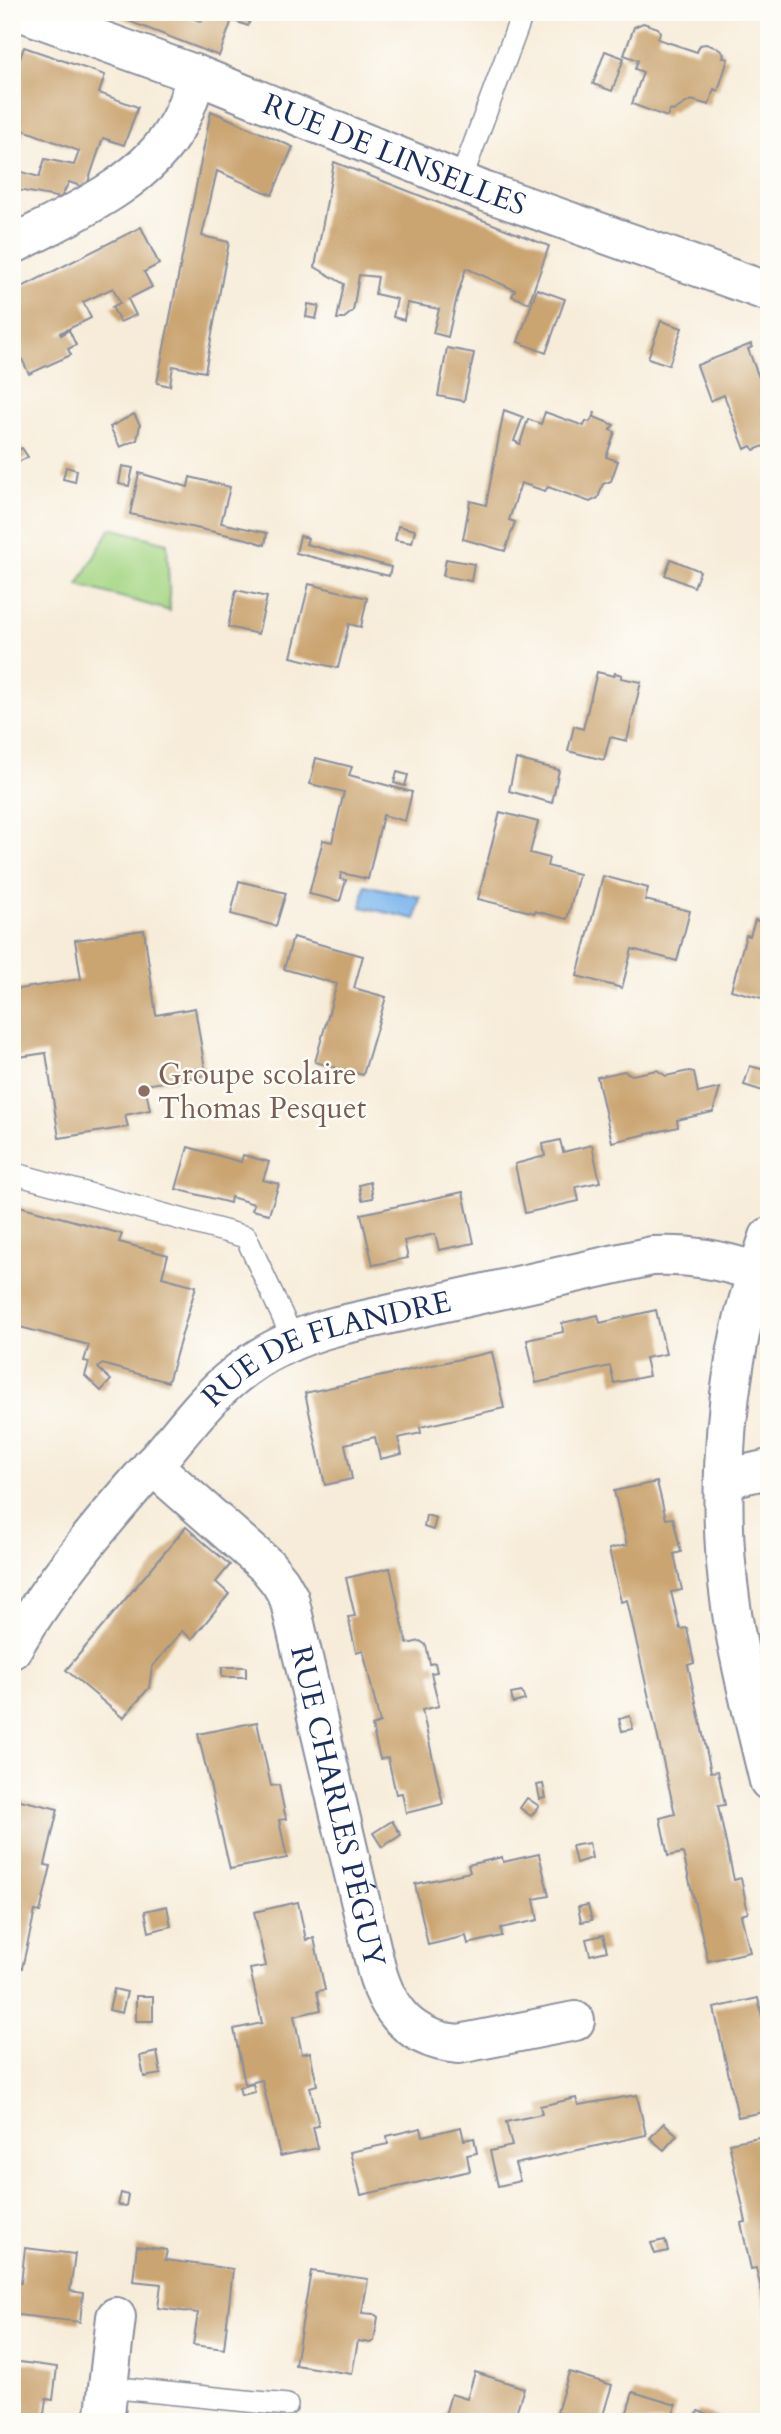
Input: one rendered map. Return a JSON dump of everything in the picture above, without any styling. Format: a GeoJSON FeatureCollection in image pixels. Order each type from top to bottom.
{"type":"FeatureCollection","features":[{"type":"Feature","properties":{"kind":"street","name":"RUE DE LINSELLES"},"geometry":{"type":"LineString","coordinates":[[22,12],[197,75],[460,182],[769,292]]}},
{"type":"Feature","properties":{"kind":"street"},"geometry":{"type":"LineString","coordinates":[[12,245],[99,198],[141,167],[160,149],[176,127],[197,75]]}},
{"type":"Feature","properties":{"kind":"street"},"geometry":{"type":"LineString","coordinates":[[763,1254],[736,1354],[725,1479],[730,1598],[769,1781]]}},
{"type":"Feature","properties":{"kind":"street","name":"RUE DE FLANDRE"},"geometry":{"type":"LineString","coordinates":[[12,1649],[79,1554],[152,1465],[232,1377],[271,1350],[293,1339],[337,1326],[652,1256],[763,1254]]}},
{"type":"Feature","properties":{"kind":"street","name":"RUE CHARLES PÉGUY"},"geometry":{"type":"LineString","coordinates":[[152,1465],[267,1566],[289,1598],[381,1989],[393,2010],[409,2026],[425,2036],[459,2045],[575,2021]]}},
{"type":"Feature","properties":{"kind":"street"},"geometry":{"type":"LineString","coordinates":[[725,1479],[769,1469]]}},
{"type":"Feature","properties":{"kind":"street"},"geometry":{"type":"LineString","coordinates":[[106,2404],[116,2317]]}},
{"type":"Feature","properties":{"kind":"lane"},"geometry":{"type":"LineString","coordinates":[[460,182],[523,12]]}},
{"type":"Feature","properties":{"kind":"lane"},"geometry":{"type":"LineString","coordinates":[[12,1173],[246,1237],[293,1339]]}},
{"type":"Feature","properties":{"kind":"lane"},"geometry":{"type":"LineString","coordinates":[[106,2404],[287,2405]]}},
{"type":"Feature","properties":{"kind":"green space"},"geometry":{"type":"Polygon","coordinates":[[[111,528],[167,543],[170,611],[78,585],[111,528]]]}},
{"type":"Feature","properties":{"kind":"water"},"geometry":{"type":"Polygon","coordinates":[[[365,885],[420,897],[416,919],[361,907],[365,885]]]}},
{"type":"Feature","properties":{"kind":"building"},"geometry":{"type":"Polygon","coordinates":[[[120,12],[178,12],[202,22],[205,12],[253,12],[248,26],[232,20],[219,56],[118,17],[120,12]]]}},
{"type":"Feature","properties":{"kind":"building"},"geometry":{"type":"Polygon","coordinates":[[[643,23],[658,28],[658,39],[697,52],[700,45],[706,44],[720,49],[723,57],[728,59],[718,91],[714,89],[709,105],[691,100],[673,111],[670,110],[667,117],[632,104],[643,72],[635,69],[638,60],[624,55],[634,27],[643,23]]]}},
{"type":"Feature","properties":{"kind":"building"},"geometry":{"type":"Polygon","coordinates":[[[24,47],[105,75],[99,93],[138,107],[124,145],[103,138],[86,188],[69,182],[61,198],[12,189],[12,169],[39,177],[45,159],[74,165],[79,151],[24,130],[21,140],[12,137],[12,62],[18,64],[24,47]]]}},
{"type":"Feature","properties":{"kind":"building"},"geometry":{"type":"Polygon","coordinates":[[[605,51],[624,58],[612,91],[593,84],[605,51]]]}},
{"type":"Feature","properties":{"kind":"building"},"geometry":{"type":"Polygon","coordinates":[[[211,111],[293,147],[272,195],[217,171],[202,236],[229,242],[205,372],[173,366],[170,386],[157,383],[211,111]]]}},
{"type":"Feature","properties":{"kind":"building"},"geometry":{"type":"Polygon","coordinates":[[[334,162],[549,246],[529,303],[512,296],[515,290],[466,268],[448,337],[433,333],[439,309],[407,303],[404,320],[393,317],[397,299],[375,294],[378,277],[359,275],[353,311],[343,319],[337,319],[344,284],[315,267],[334,162]]]}},
{"type":"Feature","properties":{"kind":"building"},"geometry":{"type":"Polygon","coordinates":[[[141,227],[159,264],[144,272],[152,287],[128,299],[136,315],[120,322],[112,307],[120,303],[113,288],[83,302],[91,318],[60,333],[61,335],[69,330],[76,345],[68,349],[71,355],[29,374],[19,353],[12,356],[12,292],[141,227]]]}},
{"type":"Feature","properties":{"kind":"building"},"geometry":{"type":"Polygon","coordinates":[[[537,289],[565,299],[546,353],[518,342],[537,289]]]}},
{"type":"Feature","properties":{"kind":"building"},"geometry":{"type":"Polygon","coordinates":[[[308,304],[319,306],[316,319],[306,317],[308,304]]]}},
{"type":"Feature","properties":{"kind":"building"},"geometry":{"type":"Polygon","coordinates":[[[661,321],[682,328],[669,365],[648,358],[661,321]]]}},
{"type":"Feature","properties":{"kind":"building"},"geometry":{"type":"Polygon","coordinates":[[[751,344],[752,347],[748,349],[765,393],[769,391],[769,444],[754,450],[751,446],[745,449],[724,395],[710,401],[697,365],[751,344]]]}},
{"type":"Feature","properties":{"kind":"building"},"geometry":{"type":"Polygon","coordinates":[[[447,348],[474,353],[464,401],[438,396],[447,348]]]}},
{"type":"Feature","properties":{"kind":"building"},"geometry":{"type":"Polygon","coordinates":[[[504,410],[523,417],[514,441],[520,444],[528,419],[541,424],[545,412],[584,426],[586,421],[590,422],[595,412],[594,417],[614,425],[610,430],[615,432],[606,457],[618,461],[611,481],[603,484],[598,498],[590,502],[548,487],[545,491],[521,483],[509,520],[515,522],[505,551],[463,539],[470,501],[486,505],[504,410]]]}},
{"type":"Feature","properties":{"kind":"building"},"geometry":{"type":"Polygon","coordinates":[[[134,414],[140,425],[137,440],[120,447],[110,427],[134,414]]]}},
{"type":"Feature","properties":{"kind":"building"},"geometry":{"type":"Polygon","coordinates":[[[22,448],[28,457],[15,464],[12,453],[22,448]]]}},
{"type":"Feature","properties":{"kind":"building"},"geometry":{"type":"Polygon","coordinates":[[[122,466],[133,468],[129,486],[119,484],[122,466]]]}},
{"type":"Feature","properties":{"kind":"building"},"geometry":{"type":"Polygon","coordinates":[[[66,467],[77,470],[75,482],[63,479],[66,467]]]}},
{"type":"Feature","properties":{"kind":"building"},"geometry":{"type":"Polygon","coordinates":[[[139,473],[188,487],[190,477],[230,487],[221,523],[267,533],[265,545],[130,514],[139,473]]]}},
{"type":"Feature","properties":{"kind":"building"},"geometry":{"type":"Polygon","coordinates":[[[398,526],[415,530],[412,543],[395,540],[398,526]]]}},
{"type":"Feature","properties":{"kind":"building"},"geometry":{"type":"Polygon","coordinates":[[[300,536],[308,538],[306,544],[391,567],[389,576],[296,553],[300,536]]]}},
{"type":"Feature","properties":{"kind":"building"},"geometry":{"type":"Polygon","coordinates":[[[446,559],[474,564],[471,581],[443,576],[446,559]]]}},
{"type":"Feature","properties":{"kind":"building"},"geometry":{"type":"Polygon","coordinates":[[[671,559],[700,571],[694,587],[665,575],[671,559]]]}},
{"type":"Feature","properties":{"kind":"building"},"geometry":{"type":"Polygon","coordinates":[[[309,584],[367,598],[361,627],[349,624],[338,668],[291,657],[309,584]]]}},
{"type":"Feature","properties":{"kind":"building"},"geometry":{"type":"Polygon","coordinates":[[[236,590],[267,597],[258,634],[228,627],[236,590]]]}},
{"type":"Feature","properties":{"kind":"building"},"geometry":{"type":"Polygon","coordinates":[[[597,672],[614,676],[615,673],[622,675],[621,678],[641,682],[627,741],[610,737],[604,760],[568,751],[574,726],[583,729],[597,672]]]}},
{"type":"Feature","properties":{"kind":"building"},"geometry":{"type":"Polygon","coordinates":[[[316,758],[352,767],[349,775],[412,792],[405,821],[383,815],[368,879],[341,873],[340,879],[346,880],[340,901],[309,894],[323,840],[332,842],[344,792],[310,784],[316,758]]]}},
{"type":"Feature","properties":{"kind":"building"},"geometry":{"type":"Polygon","coordinates":[[[516,759],[559,770],[552,803],[509,791],[516,759]]]}},
{"type":"Feature","properties":{"kind":"building"},"geometry":{"type":"Polygon","coordinates":[[[397,772],[408,775],[405,786],[394,783],[397,772]]]}},
{"type":"Feature","properties":{"kind":"building"},"geometry":{"type":"Polygon","coordinates":[[[500,812],[538,822],[530,853],[549,858],[547,866],[579,874],[567,919],[478,899],[500,812]]]}},
{"type":"Feature","properties":{"kind":"building"},"geometry":{"type":"Polygon","coordinates":[[[603,876],[648,888],[645,900],[690,911],[677,961],[632,949],[622,988],[577,976],[603,876]]]}},
{"type":"Feature","properties":{"kind":"building"},"geometry":{"type":"Polygon","coordinates":[[[239,881],[286,893],[276,926],[231,914],[239,881]]]}},
{"type":"Feature","properties":{"kind":"building"},"geometry":{"type":"Polygon","coordinates":[[[755,920],[769,924],[769,1000],[731,990],[746,935],[750,936],[755,920]]]}},
{"type":"Feature","properties":{"kind":"building"},"geometry":{"type":"Polygon","coordinates":[[[144,930],[156,1015],[195,1008],[206,1075],[145,1085],[150,1110],[125,1115],[128,1127],[59,1138],[46,1053],[12,1058],[12,990],[81,979],[75,940],[144,930]]]}},
{"type":"Feature","properties":{"kind":"building"},"geometry":{"type":"Polygon","coordinates":[[[293,937],[363,956],[354,988],[386,997],[363,1075],[315,1062],[337,984],[284,969],[293,937]]]}},
{"type":"Feature","properties":{"kind":"building"},"geometry":{"type":"Polygon","coordinates":[[[750,1066],[769,1071],[766,1092],[744,1085],[750,1066]]]}},
{"type":"Feature","properties":{"kind":"building"},"geometry":{"type":"Polygon","coordinates":[[[657,1070],[666,1076],[694,1072],[698,1093],[720,1088],[713,1112],[677,1120],[678,1127],[612,1142],[597,1077],[624,1071],[632,1075],[657,1070]]]}},
{"type":"Feature","properties":{"kind":"building"},"geometry":{"type":"Polygon","coordinates":[[[560,1140],[563,1152],[592,1145],[600,1182],[576,1187],[579,1201],[525,1213],[515,1164],[545,1156],[543,1144],[560,1140]]]}},
{"type":"Feature","properties":{"kind":"building"},"geometry":{"type":"Polygon","coordinates":[[[188,1147],[241,1162],[243,1155],[269,1162],[263,1180],[279,1184],[269,1214],[252,1210],[254,1204],[231,1197],[230,1203],[176,1189],[188,1147]]]}},
{"type":"Feature","properties":{"kind":"building"},"geometry":{"type":"Polygon","coordinates":[[[370,1182],[373,1198],[362,1200],[359,1185],[370,1182]]]}},
{"type":"Feature","properties":{"kind":"building"},"geometry":{"type":"Polygon","coordinates":[[[463,1192],[474,1243],[439,1250],[435,1234],[404,1241],[408,1258],[373,1265],[361,1214],[463,1192]]]}},
{"type":"Feature","properties":{"kind":"building"},"geometry":{"type":"Polygon","coordinates":[[[12,1204],[122,1234],[119,1242],[168,1255],[162,1277],[196,1286],[168,1382],[102,1364],[98,1368],[111,1380],[101,1391],[85,1376],[89,1362],[84,1361],[89,1345],[12,1325],[12,1204]]]}},
{"type":"Feature","properties":{"kind":"building"},"geometry":{"type":"Polygon","coordinates":[[[656,1310],[666,1354],[645,1358],[649,1376],[614,1383],[610,1366],[536,1383],[527,1340],[563,1332],[562,1323],[598,1315],[600,1323],[656,1310]]]}},
{"type":"Feature","properties":{"kind":"building"},"geometry":{"type":"Polygon","coordinates":[[[492,1352],[504,1408],[420,1427],[421,1433],[398,1438],[402,1454],[380,1459],[375,1437],[345,1444],[352,1479],[325,1485],[305,1393],[492,1352]]]}},
{"type":"Feature","properties":{"kind":"building"},"geometry":{"type":"Polygon","coordinates":[[[657,1482],[666,1519],[673,1518],[681,1552],[674,1554],[682,1590],[671,1592],[680,1629],[687,1628],[694,1663],[688,1665],[711,1772],[718,1771],[725,1805],[718,1806],[734,1880],[741,1878],[748,1913],[741,1915],[750,1952],[708,1961],[683,1853],[668,1856],[660,1818],[675,1814],[627,1600],[621,1602],[609,1549],[627,1545],[614,1491],[657,1482]]]}},
{"type":"Feature","properties":{"kind":"building"},"geometry":{"type":"Polygon","coordinates":[[[426,1515],[436,1518],[433,1530],[424,1527],[426,1515]]]}},
{"type":"Feature","properties":{"kind":"building"},"geometry":{"type":"Polygon","coordinates":[[[186,1527],[230,1565],[216,1582],[229,1594],[192,1639],[182,1631],[152,1667],[149,1688],[123,1718],[66,1670],[186,1527]]]}},
{"type":"Feature","properties":{"kind":"building"},"geometry":{"type":"Polygon","coordinates":[[[390,1568],[407,1644],[420,1641],[426,1645],[430,1664],[435,1663],[437,1672],[431,1673],[439,1706],[422,1710],[443,1804],[406,1813],[402,1793],[396,1794],[388,1758],[380,1759],[372,1726],[380,1723],[363,1650],[356,1652],[348,1617],[355,1616],[346,1578],[390,1568]]]}},
{"type":"Feature","properties":{"kind":"building"},"geometry":{"type":"Polygon","coordinates":[[[222,1667],[246,1667],[246,1677],[222,1677],[222,1667]]]}},
{"type":"Feature","properties":{"kind":"building"},"geometry":{"type":"Polygon","coordinates":[[[522,1692],[525,1700],[513,1703],[511,1694],[522,1692]]]}},
{"type":"Feature","properties":{"kind":"building"},"geometry":{"type":"Polygon","coordinates":[[[630,1716],[633,1729],[622,1731],[619,1719],[630,1716]]]}},
{"type":"Feature","properties":{"kind":"building"},"geometry":{"type":"Polygon","coordinates":[[[257,1722],[271,1786],[279,1785],[286,1819],[279,1820],[287,1858],[230,1869],[198,1734],[257,1722]]]}},
{"type":"Feature","properties":{"kind":"building"},"geometry":{"type":"Polygon","coordinates":[[[543,1784],[546,1798],[540,1799],[537,1785],[543,1784]]]}},
{"type":"Feature","properties":{"kind":"building"},"geometry":{"type":"Polygon","coordinates":[[[12,1798],[58,1809],[45,1865],[51,1866],[40,1912],[35,1911],[22,1968],[12,1965],[12,1798]]]}},
{"type":"Feature","properties":{"kind":"building"},"geometry":{"type":"Polygon","coordinates":[[[527,1798],[539,1806],[531,1816],[520,1808],[527,1798]]]}},
{"type":"Feature","properties":{"kind":"building"},"geometry":{"type":"Polygon","coordinates":[[[392,1821],[401,1835],[382,1847],[373,1833],[392,1821]]]}},
{"type":"Feature","properties":{"kind":"building"},"geometry":{"type":"Polygon","coordinates":[[[589,1843],[592,1858],[576,1863],[572,1846],[589,1843]]]}},
{"type":"Feature","properties":{"kind":"building"},"geometry":{"type":"Polygon","coordinates":[[[539,1854],[549,1896],[534,1899],[538,1920],[501,1928],[502,1936],[468,1944],[466,1936],[428,1945],[415,1884],[470,1872],[468,1865],[502,1857],[503,1862],[539,1854]]]}},
{"type":"Feature","properties":{"kind":"building"},"geometry":{"type":"Polygon","coordinates":[[[298,1902],[306,1940],[314,1938],[325,1990],[317,1991],[321,2010],[294,2016],[302,2054],[310,2052],[317,2085],[310,2087],[319,2126],[313,2127],[318,2148],[280,2156],[262,2080],[245,2084],[234,2029],[262,2023],[250,1969],[266,1966],[254,1912],[298,1902]]]}},
{"type":"Feature","properties":{"kind":"building"},"geometry":{"type":"Polygon","coordinates":[[[588,1905],[592,1920],[581,1922],[578,1907],[588,1905]]]}},
{"type":"Feature","properties":{"kind":"building"},"geometry":{"type":"Polygon","coordinates":[[[167,1906],[171,1926],[149,1932],[145,1911],[167,1906]]]}},
{"type":"Feature","properties":{"kind":"building"},"geometry":{"type":"Polygon","coordinates":[[[603,1935],[607,1951],[590,1955],[586,1939],[603,1935]]]}},
{"type":"Feature","properties":{"kind":"building"},"geometry":{"type":"Polygon","coordinates":[[[114,1989],[127,1992],[122,2013],[109,2010],[114,1989]]]}},
{"type":"Feature","properties":{"kind":"building"},"geometry":{"type":"Polygon","coordinates":[[[136,1996],[153,1996],[153,2021],[136,2021],[136,1996]]]}},
{"type":"Feature","properties":{"kind":"building"},"geometry":{"type":"Polygon","coordinates":[[[758,1998],[766,2036],[769,2035],[769,2111],[738,2117],[714,2008],[758,1998]]]}},
{"type":"Feature","properties":{"kind":"building"},"geometry":{"type":"Polygon","coordinates":[[[157,2052],[161,2074],[144,2077],[140,2056],[157,2052]]]}},
{"type":"Feature","properties":{"kind":"building"},"geometry":{"type":"Polygon","coordinates":[[[253,2084],[255,2092],[241,2095],[239,2087],[253,2084]]]}},
{"type":"Feature","properties":{"kind":"building"},"geometry":{"type":"Polygon","coordinates":[[[637,2095],[646,2135],[515,2164],[520,2181],[498,2186],[490,2151],[512,2146],[506,2122],[542,2114],[540,2106],[576,2098],[578,2105],[637,2095]]]}},
{"type":"Feature","properties":{"kind":"building"},"geometry":{"type":"Polygon","coordinates":[[[664,2123],[677,2135],[664,2150],[650,2138],[664,2123]]]}},
{"type":"Feature","properties":{"kind":"building"},"geometry":{"type":"Polygon","coordinates":[[[461,2127],[464,2140],[474,2138],[477,2153],[467,2155],[470,2171],[361,2195],[350,2152],[388,2144],[387,2136],[421,2128],[423,2136],[461,2127]]]}},
{"type":"Feature","properties":{"kind":"building"},"geometry":{"type":"Polygon","coordinates":[[[769,2135],[768,2318],[756,2268],[751,2269],[741,2223],[746,2222],[729,2143],[769,2135]]]}},
{"type":"Feature","properties":{"kind":"building"},"geometry":{"type":"Polygon","coordinates":[[[121,2193],[128,2195],[126,2206],[118,2205],[121,2193]]]}},
{"type":"Feature","properties":{"kind":"building"},"geometry":{"type":"Polygon","coordinates":[[[665,2240],[668,2251],[655,2254],[651,2243],[665,2240]]]}},
{"type":"Feature","properties":{"kind":"building"},"geometry":{"type":"Polygon","coordinates":[[[137,2246],[167,2250],[165,2260],[233,2269],[224,2349],[193,2345],[198,2313],[158,2308],[161,2284],[133,2281],[137,2246]]]}},
{"type":"Feature","properties":{"kind":"building"},"geometry":{"type":"Polygon","coordinates":[[[25,2248],[75,2254],[70,2291],[83,2293],[80,2322],[18,2315],[17,2319],[12,2318],[12,2282],[21,2283],[25,2248]]]}},
{"type":"Feature","properties":{"kind":"building"},"geometry":{"type":"Polygon","coordinates":[[[311,2271],[368,2279],[362,2313],[378,2317],[374,2341],[358,2341],[352,2374],[295,2365],[311,2271]]]}},
{"type":"Feature","properties":{"kind":"building"},"geometry":{"type":"Polygon","coordinates":[[[12,2361],[57,2367],[53,2400],[46,2399],[43,2422],[12,2421],[12,2361]]]}},
{"type":"Feature","properties":{"kind":"building"},"geometry":{"type":"Polygon","coordinates":[[[475,2372],[524,2388],[513,2422],[443,2422],[451,2394],[467,2399],[475,2372]]]}},
{"type":"Feature","properties":{"kind":"building"},"geometry":{"type":"Polygon","coordinates":[[[569,2372],[612,2385],[601,2422],[554,2422],[569,2372]]]}},
{"type":"Feature","properties":{"kind":"building"},"geometry":{"type":"Polygon","coordinates":[[[633,2392],[676,2405],[671,2422],[624,2422],[633,2392]]]}},
{"type":"Feature","properties":{"kind":"building"},"geometry":{"type":"Polygon","coordinates":[[[698,2411],[729,2421],[729,2422],[694,2422],[698,2411]]]}},
{"type":"Feature","properties":{"kind":"place","name":"Groupe scolaire Thomas Pesquet"},"geometry":{"type":"Point","coordinates":[144,1091]}}]}
